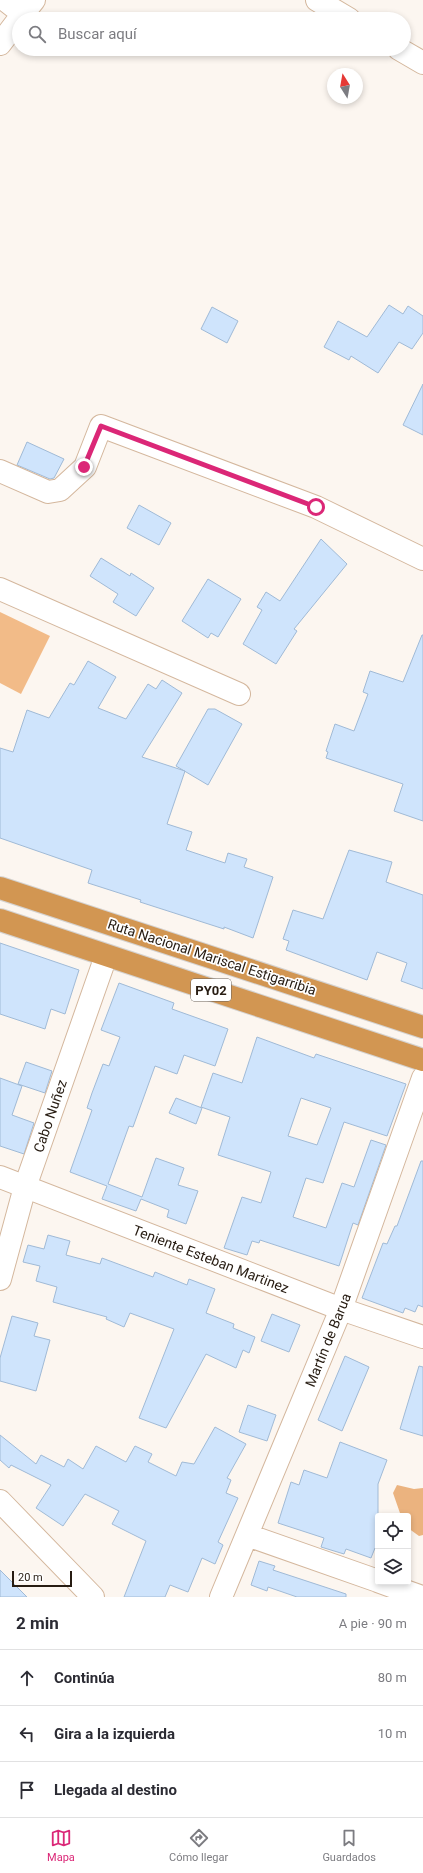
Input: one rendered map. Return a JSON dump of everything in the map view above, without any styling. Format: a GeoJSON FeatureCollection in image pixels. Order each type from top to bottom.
{"type":"FeatureCollection","features":[{"type":"Feature","properties":{"kind":"highway","name":"Ruta Nacional Mariscal Estigarribia"},"geometry":{"type":"LineString","coordinates":[[0,888],[423,1027]]}},
{"type":"Feature","properties":{"kind":"highway","name":"PY02"},"geometry":{"type":"LineString","coordinates":[[0,920],[423,1060]]}},
{"type":"Feature","properties":{"kind":"street"},"geometry":{"type":"LineString","coordinates":[[5,0],[23,12]]}},
{"type":"Feature","properties":{"kind":"street"},"geometry":{"type":"LineString","coordinates":[[317,0],[337,12]]}},
{"type":"Feature","properties":{"kind":"street"},"geometry":{"type":"LineString","coordinates":[[0,44],[12,28]]}},
{"type":"Feature","properties":{"kind":"street"},"geometry":{"type":"LineString","coordinates":[[411,56],[423,63]]}},
{"type":"Feature","properties":{"kind":"street"},"geometry":{"type":"LineString","coordinates":[[0,471],[48,492],[60,490],[84,467],[101,426],[316,507],[423,558]]}},
{"type":"Feature","properties":{"kind":"street"},"geometry":{"type":"LineString","coordinates":[[0,589],[240,694]]}},
{"type":"Feature","properties":{"kind":"street","name":"Cabo Nuñez"},"geometry":{"type":"LineString","coordinates":[[0,1279],[25,1187],[106,956]]}},
{"type":"Feature","properties":{"kind":"street","name":"Martín de Barua"},"geometry":{"type":"LineString","coordinates":[[221,1597],[341,1310],[423,1078]]}},
{"type":"Feature","properties":{"kind":"street","name":"Teniente Esteban Martinez"},"geometry":{"type":"LineString","coordinates":[[0,1177],[341,1310],[423,1336]]}},
{"type":"Feature","properties":{"kind":"street"},"geometry":{"type":"LineString","coordinates":[[0,1501],[92,1597]]}},
{"type":"Feature","properties":{"kind":"street"},"geometry":{"type":"LineString","coordinates":[[248,1535],[375,1581]]}},
{"type":"Feature","properties":{"kind":"street"},"geometry":{"type":"LineString","coordinates":[[388,1585],[422,1597]]}},
{"type":"Feature","properties":{"kind":"shaded area"},"geometry":{"type":"Polygon","coordinates":[[[0,612],[50,636],[21,694],[0,683],[0,612]]]}},
{"type":"Feature","properties":{"kind":"shaded area"},"geometry":{"type":"Polygon","coordinates":[[[397,1485],[414,1489],[423,1488],[423,1535],[419,1536],[411,1530],[411,1513],[400,1513],[393,1493],[397,1485]]]}},
{"type":"Feature","properties":{"kind":"building"},"geometry":{"type":"Polygon","coordinates":[[[389,305],[403,314],[408,306],[423,316],[423,333],[412,349],[399,342],[378,373],[351,356],[349,360],[324,347],[338,321],[367,337],[389,305]]]}},
{"type":"Feature","properties":{"kind":"building"},"geometry":{"type":"Polygon","coordinates":[[[212,307],[238,321],[227,343],[201,329],[212,307]]]}},
{"type":"Feature","properties":{"kind":"building"},"geometry":{"type":"Polygon","coordinates":[[[423,384],[423,435],[403,425],[423,384]]]}},
{"type":"Feature","properties":{"kind":"building"},"geometry":{"type":"Polygon","coordinates":[[[27,442],[64,459],[54,478],[50,479],[17,465],[27,442]]]}},
{"type":"Feature","properties":{"kind":"building"},"geometry":{"type":"Polygon","coordinates":[[[139,505],[171,523],[159,545],[127,528],[139,505]]]}},
{"type":"Feature","properties":{"kind":"building"},"geometry":{"type":"Polygon","coordinates":[[[321,539],[347,564],[294,629],[297,631],[276,664],[243,644],[262,610],[257,607],[266,592],[280,601],[321,539]]]}},
{"type":"Feature","properties":{"kind":"building"},"geometry":{"type":"Polygon","coordinates":[[[101,558],[130,576],[131,573],[154,588],[136,616],[113,602],[118,594],[90,576],[101,558]]]}},
{"type":"Feature","properties":{"kind":"building"},"geometry":{"type":"Polygon","coordinates":[[[208,579],[241,599],[218,637],[211,633],[208,638],[182,621],[208,579]]]}},
{"type":"Feature","properties":{"kind":"building"},"geometry":{"type":"Polygon","coordinates":[[[422,635],[423,821],[394,811],[403,784],[326,758],[328,752],[326,751],[335,724],[354,731],[368,694],[363,692],[370,671],[403,682],[422,635]]]}},
{"type":"Feature","properties":{"kind":"building"},"geometry":{"type":"Polygon","coordinates":[[[88,661],[116,677],[98,708],[126,719],[148,684],[156,689],[162,680],[182,693],[142,757],[185,771],[167,824],[192,832],[186,850],[225,863],[228,853],[247,859],[244,867],[273,877],[253,938],[224,927],[224,929],[140,902],[141,900],[88,883],[92,870],[0,838],[0,748],[13,752],[27,710],[49,718],[70,683],[74,685],[88,661]]]}},
{"type":"Feature","properties":{"kind":"building"},"geometry":{"type":"Polygon","coordinates":[[[208,709],[215,709],[242,724],[208,785],[176,766],[208,709]]]}},
{"type":"Feature","properties":{"kind":"building"},"geometry":{"type":"Polygon","coordinates":[[[349,850],[392,862],[386,882],[423,895],[423,989],[401,981],[407,963],[377,952],[367,980],[286,950],[289,941],[283,939],[293,910],[323,919],[349,850]]]}},
{"type":"Feature","properties":{"kind":"building"},"geometry":{"type":"Polygon","coordinates":[[[0,943],[79,970],[65,1014],[51,1009],[45,1029],[0,1014],[0,943]]]}},
{"type":"Feature","properties":{"kind":"building"},"geometry":{"type":"Polygon","coordinates":[[[119,983],[174,1003],[172,1009],[228,1029],[215,1066],[184,1055],[177,1074],[155,1066],[133,1127],[129,1126],[108,1184],[142,1197],[156,1158],[184,1168],[178,1185],[198,1191],[186,1224],[167,1217],[169,1210],[141,1199],[136,1211],[102,1199],[107,1186],[70,1172],[92,1110],[87,1108],[92,1093],[103,1064],[109,1066],[120,1037],[101,1030],[119,983]]]}},
{"type":"Feature","properties":{"kind":"building"},"geometry":{"type":"Polygon","coordinates":[[[257,1037],[314,1058],[316,1054],[406,1084],[387,1136],[344,1122],[323,1183],[306,1178],[293,1217],[326,1228],[342,1183],[354,1187],[371,1140],[386,1145],[358,1225],[353,1223],[339,1266],[260,1240],[259,1243],[252,1241],[247,1255],[224,1248],[242,1197],[261,1203],[271,1172],[218,1155],[230,1117],[201,1107],[213,1073],[242,1083],[257,1037]],[[301,1098],[288,1136],[317,1145],[331,1108],[301,1098]]]}},
{"type":"Feature","properties":{"kind":"building"},"geometry":{"type":"Polygon","coordinates":[[[26,1062],[52,1071],[45,1093],[18,1084],[26,1062]]]}},
{"type":"Feature","properties":{"kind":"building"},"geometry":{"type":"Polygon","coordinates":[[[0,1078],[22,1086],[12,1115],[34,1123],[24,1154],[0,1146],[0,1078]]]}},
{"type":"Feature","properties":{"kind":"building"},"geometry":{"type":"Polygon","coordinates":[[[176,1098],[202,1108],[196,1124],[169,1113],[176,1098]]]}},
{"type":"Feature","properties":{"kind":"building"},"geometry":{"type":"Polygon","coordinates":[[[421,1161],[423,1161],[423,1307],[418,1305],[415,1312],[405,1308],[403,1313],[362,1298],[383,1243],[387,1244],[395,1226],[397,1226],[421,1161]]]}},
{"type":"Feature","properties":{"kind":"building"},"geometry":{"type":"Polygon","coordinates":[[[48,1235],[70,1241],[66,1255],[100,1264],[102,1258],[153,1277],[155,1272],[187,1285],[189,1279],[215,1289],[206,1313],[234,1324],[233,1328],[255,1337],[249,1353],[243,1350],[236,1368],[206,1354],[166,1428],[139,1418],[174,1329],[130,1313],[124,1327],[106,1319],[107,1317],[53,1302],[57,1287],[36,1281],[40,1266],[23,1262],[28,1245],[44,1249],[48,1235]]]}},
{"type":"Feature","properties":{"kind":"building"},"geometry":{"type":"Polygon","coordinates":[[[272,1314],[300,1325],[289,1352],[261,1341],[272,1314]]]}},
{"type":"Feature","properties":{"kind":"building"},"geometry":{"type":"Polygon","coordinates":[[[12,1316],[38,1323],[34,1336],[50,1340],[36,1391],[0,1381],[0,1358],[12,1316]]]}},
{"type":"Feature","properties":{"kind":"building"},"geometry":{"type":"Polygon","coordinates":[[[345,1356],[369,1367],[342,1431],[318,1420],[345,1356]]]}},
{"type":"Feature","properties":{"kind":"building"},"geometry":{"type":"Polygon","coordinates":[[[419,1366],[423,1367],[423,1436],[400,1429],[419,1366]]]}},
{"type":"Feature","properties":{"kind":"building"},"geometry":{"type":"Polygon","coordinates":[[[248,1405],[276,1415],[267,1441],[239,1432],[248,1405]]]}},
{"type":"Feature","properties":{"kind":"building"},"geometry":{"type":"Polygon","coordinates":[[[215,1427],[246,1444],[227,1478],[231,1480],[226,1493],[238,1498],[218,1542],[223,1545],[215,1564],[202,1558],[188,1592],[170,1585],[165,1597],[124,1597],[146,1541],[112,1524],[119,1511],[85,1494],[63,1526],[36,1508],[51,1485],[11,1465],[9,1468],[0,1460],[0,1435],[36,1464],[41,1455],[64,1467],[68,1459],[83,1469],[96,1446],[126,1462],[135,1446],[152,1454],[148,1462],[176,1476],[182,1462],[194,1464],[215,1427]]]}},
{"type":"Feature","properties":{"kind":"building"},"geometry":{"type":"Polygon","coordinates":[[[340,1442],[387,1460],[378,1484],[378,1513],[375,1513],[375,1548],[371,1558],[346,1549],[344,1554],[321,1547],[324,1538],[278,1523],[291,1482],[299,1485],[304,1470],[327,1478],[340,1442]]]}},
{"type":"Feature","properties":{"kind":"building"},"geometry":{"type":"Polygon","coordinates":[[[259,1561],[275,1566],[273,1570],[346,1594],[346,1597],[297,1597],[268,1587],[267,1591],[251,1585],[259,1561]]]}},
{"type":"Feature","properties":{"kind":"building"},"geometry":{"type":"Polygon","coordinates":[[[0,1570],[27,1597],[0,1597],[0,1570]]]}},
{"type":"Feature","properties":{"kind":"route"},"geometry":{"type":"LineString","coordinates":[[84,467],[101,426],[316,507]]}}]}
